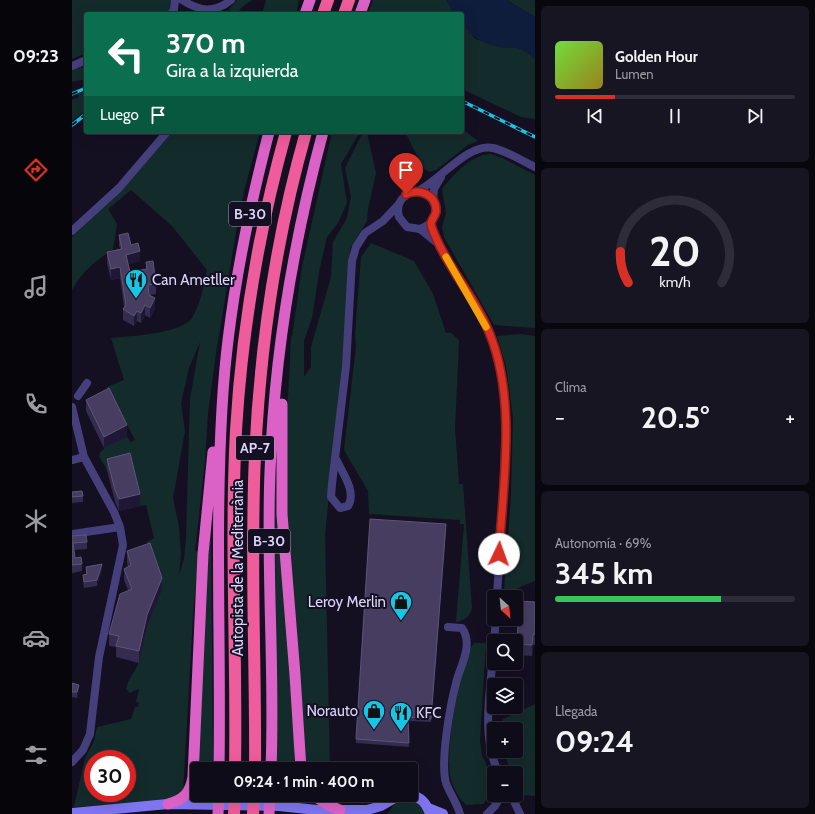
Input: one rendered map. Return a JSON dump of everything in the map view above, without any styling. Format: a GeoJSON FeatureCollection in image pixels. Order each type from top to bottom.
{"type":"FeatureCollection","features":[{"type":"Feature","properties":{"kind":"highway"},"geometry":{"type":"LineString","coordinates":[[306,12],[310,0]]}},
{"type":"Feature","properties":{"kind":"highway"},"geometry":{"type":"LineString","coordinates":[[324,12],[328,0]]}},
{"type":"Feature","properties":{"kind":"highway"},"geometry":{"type":"LineString","coordinates":[[345,12],[349,0]]}},
{"type":"Feature","properties":{"kind":"highway"},"geometry":{"type":"LineString","coordinates":[[361,12],[365,0]]}},
{"type":"Feature","properties":{"kind":"highway","name":"B-30"},"geometry":{"type":"LineString","coordinates":[[220,762],[218,525],[222,406],[228,349],[247,227],[269,134]]}},
{"type":"Feature","properties":{"kind":"highway","name":"Autopista de la Mediterrània"},"geometry":{"type":"LineString","coordinates":[[235,762],[233,531],[237,422],[254,271],[268,202],[285,134]]}},
{"type":"Feature","properties":{"kind":"highway","name":"Autopista de la Mediterrània"},"geometry":{"type":"LineString","coordinates":[[255,762],[253,510],[257,420],[265,332],[273,284],[284,225],[306,134]]}},
{"type":"Feature","properties":{"kind":"highway","name":"B-30"},"geometry":{"type":"LineString","coordinates":[[271,762],[270,472],[275,397],[285,313],[302,215],[322,134]]}},
{"type":"Feature","properties":{"kind":"highway"},"geometry":{"type":"LineString","coordinates":[[285,313],[280,438],[282,514],[300,762]]}},
{"type":"Feature","properties":{"kind":"highway"},"geometry":{"type":"LineString","coordinates":[[168,804],[179,801],[188,795],[193,777],[203,554],[217,414],[228,349]]}},
{"type":"Feature","properties":{"kind":"highway"},"geometry":{"type":"LineString","coordinates":[[218,814],[219,802]]}},
{"type":"Feature","properties":{"kind":"highway"},"geometry":{"type":"LineString","coordinates":[[234,814],[235,802]]}},
{"type":"Feature","properties":{"kind":"highway"},"geometry":{"type":"LineString","coordinates":[[253,814],[254,802]]}},
{"type":"Feature","properties":{"kind":"highway"},"geometry":{"type":"LineString","coordinates":[[269,814],[270,802]]}},
{"type":"Feature","properties":{"kind":"highway"},"geometry":{"type":"LineString","coordinates":[[324,802],[340,810]]}},
{"type":"Feature","properties":{"kind":"main road"},"geometry":{"type":"LineString","coordinates":[[418,797],[429,811],[443,814]]}},
{"type":"Feature","properties":{"kind":"main road"},"geometry":{"type":"LineString","coordinates":[[72,813],[168,804],[279,806],[317,810],[340,810],[375,808],[388,803]]}},
{"type":"Feature","properties":{"kind":"main road"},"geometry":{"type":"LineString","coordinates":[[383,814],[388,803]]}},
{"type":"Feature","properties":{"kind":"street"},"geometry":{"type":"LineString","coordinates":[[172,12],[175,0]]}},
{"type":"Feature","properties":{"kind":"street"},"geometry":{"type":"LineString","coordinates":[[182,0],[198,9],[207,10],[217,9],[231,0]]}},
{"type":"Feature","properties":{"kind":"street"},"geometry":{"type":"LineString","coordinates":[[72,66],[84,61]]}},
{"type":"Feature","properties":{"kind":"street"},"geometry":{"type":"LineString","coordinates":[[72,230],[119,188],[165,134]]}},
{"type":"Feature","properties":{"kind":"street"},"geometry":{"type":"LineString","coordinates":[[336,459],[350,490],[352,500],[348,506],[340,508],[331,497],[346,366],[352,261],[356,247],[365,233],[383,221],[406,194],[418,191],[442,175],[466,155],[482,147],[498,149],[535,167]]}},
{"type":"Feature","properties":{"kind":"street"},"geometry":{"type":"LineString","coordinates":[[420,229],[431,222],[436,211],[433,200],[434,189],[442,175]]}},
{"type":"Feature","properties":{"kind":"street"},"geometry":{"type":"LineString","coordinates":[[418,191],[424,192],[433,200]]}},
{"type":"Feature","properties":{"kind":"street"},"geometry":{"type":"LineString","coordinates":[[399,204],[399,217],[402,223],[407,227],[420,229],[440,246]]}},
{"type":"Feature","properties":{"kind":"street"},"geometry":{"type":"LineString","coordinates":[[383,221],[402,223]]}},
{"type":"Feature","properties":{"kind":"street"},"geometry":{"type":"LineString","coordinates":[[431,222],[440,246],[489,332],[495,350],[503,391],[506,430],[497,590]]}},
{"type":"Feature","properties":{"kind":"street"},"geometry":{"type":"LineString","coordinates":[[78,396],[87,383]]}},
{"type":"Feature","properties":{"kind":"street"},"geometry":{"type":"LineString","coordinates":[[72,407],[84,457],[114,512],[120,527],[123,545],[99,657],[90,734],[83,750],[72,762]]}},
{"type":"Feature","properties":{"kind":"street"},"geometry":{"type":"LineString","coordinates":[[72,460],[84,457]]}},
{"type":"Feature","properties":{"kind":"street"},"geometry":{"type":"LineString","coordinates":[[72,534],[120,527]]}},
{"type":"Feature","properties":{"kind":"street"},"geometry":{"type":"LineString","coordinates":[[448,627],[462,628],[467,640],[463,665],[456,683],[444,765],[446,783],[458,805],[460,814]]}},
{"type":"Feature","properties":{"kind":"street"},"geometry":{"type":"LineString","coordinates":[[492,670],[488,737],[492,758],[496,766]]}},
{"type":"Feature","properties":{"kind":"street"},"geometry":{"type":"LineString","coordinates":[[487,814],[497,802]]}},
{"type":"Feature","properties":{"kind":"street"},"geometry":{"type":"LineString","coordinates":[[514,802],[518,813]]}},
{"type":"Feature","properties":{"kind":"green space"},"geometry":{"type":"Polygon","coordinates":[[[72,0],[171,0],[169,10],[167,12],[84,12],[84,54],[72,59],[72,0]]]}},
{"type":"Feature","properties":{"kind":"green space"},"geometry":{"type":"Polygon","coordinates":[[[237,0],[252,0],[241,8],[238,12],[229,12],[230,8],[237,0]]]}},
{"type":"Feature","properties":{"kind":"green space"},"geometry":{"type":"Polygon","coordinates":[[[266,0],[299,0],[296,12],[263,12],[266,0]]]}},
{"type":"Feature","properties":{"kind":"green space"},"geometry":{"type":"Polygon","coordinates":[[[373,0],[446,0],[454,12],[369,12],[373,0]]]}},
{"type":"Feature","properties":{"kind":"green space"},"geometry":{"type":"Polygon","coordinates":[[[507,0],[535,0],[535,17],[507,0]]]}},
{"type":"Feature","properties":{"kind":"green space"},"geometry":{"type":"Polygon","coordinates":[[[464,25],[475,39],[505,48],[515,47],[527,52],[535,59],[535,119],[521,117],[464,90],[464,25]]]}},
{"type":"Feature","properties":{"kind":"green space"},"geometry":{"type":"Polygon","coordinates":[[[81,67],[84,68],[84,79],[72,82],[72,70],[81,67]]]}},
{"type":"Feature","properties":{"kind":"green space"},"geometry":{"type":"Polygon","coordinates":[[[84,92],[84,112],[72,121],[72,100],[79,97],[77,94],[84,92]]]}},
{"type":"Feature","properties":{"kind":"green space"},"geometry":{"type":"Polygon","coordinates":[[[464,130],[478,141],[468,145],[436,170],[430,172],[424,169],[406,134],[464,134],[464,130]]]}},
{"type":"Feature","properties":{"kind":"green space"},"geometry":{"type":"Polygon","coordinates":[[[169,134],[259,134],[244,191],[237,226],[216,353],[208,413],[205,461],[195,551],[199,552],[193,616],[183,792],[166,801],[74,807],[84,762],[84,802],[136,802],[136,750],[89,750],[94,741],[97,727],[131,719],[135,707],[138,707],[139,703],[136,702],[139,689],[130,693],[126,689],[128,682],[138,665],[143,648],[148,618],[150,585],[147,542],[154,538],[146,505],[140,506],[130,465],[107,470],[99,456],[103,449],[115,442],[127,437],[131,442],[135,440],[107,387],[124,380],[111,338],[167,331],[186,323],[192,318],[198,307],[207,270],[172,226],[131,190],[108,209],[117,224],[113,249],[95,262],[80,277],[72,290],[72,237],[123,189],[169,134]],[[200,342],[189,368],[181,403],[185,431],[173,498],[179,527],[181,554],[179,575],[184,559],[186,538],[190,399],[200,342]]]}},
{"type":"Feature","properties":{"kind":"green space"},"geometry":{"type":"Polygon","coordinates":[[[332,134],[359,134],[341,164],[347,203],[338,223],[327,237],[320,267],[312,318],[304,341],[304,377],[311,367],[311,347],[331,277],[333,242],[347,218],[351,197],[345,168],[362,134],[367,134],[376,173],[368,209],[367,221],[350,249],[343,355],[325,535],[330,762],[304,762],[287,523],[286,428],[291,335],[292,337],[302,267],[332,134]]]}},
{"type":"Feature","properties":{"kind":"green space"},"geometry":{"type":"Polygon","coordinates":[[[490,154],[502,158],[535,175],[535,328],[494,325],[444,237],[442,227],[446,213],[442,189],[457,172],[469,162],[483,155],[490,154]]]}},
{"type":"Feature","properties":{"kind":"green space"},"geometry":{"type":"Polygon","coordinates":[[[371,243],[414,261],[433,294],[446,333],[451,333],[459,340],[455,429],[459,484],[463,484],[472,609],[470,614],[462,621],[456,622],[464,524],[460,524],[460,520],[369,514],[368,491],[344,450],[356,346],[355,334],[361,257],[371,243]]]}},
{"type":"Feature","properties":{"kind":"green space"},"geometry":{"type":"Polygon","coordinates":[[[521,334],[535,336],[535,581],[513,590],[504,590],[511,496],[513,417],[506,366],[497,336],[521,334]]]}},
{"type":"Feature","properties":{"kind":"green space"},"geometry":{"type":"Polygon","coordinates":[[[275,467],[294,729],[294,762],[276,762],[275,467]]]}},
{"type":"Feature","properties":{"kind":"green space"},"geometry":{"type":"Polygon","coordinates":[[[211,530],[213,762],[198,762],[204,591],[211,530]]]}},
{"type":"Feature","properties":{"kind":"green space"},"geometry":{"type":"Polygon","coordinates":[[[474,643],[486,643],[480,740],[482,755],[487,766],[487,799],[483,804],[466,805],[460,798],[452,783],[449,763],[455,707],[463,668],[468,653],[474,643]]]}},
{"type":"Feature","properties":{"kind":"green space"},"geometry":{"type":"Polygon","coordinates":[[[535,704],[535,796],[523,795],[523,766],[508,766],[507,758],[523,758],[523,722],[503,722],[503,719],[514,714],[523,714],[523,710],[535,704]]]}},
{"type":"Feature","properties":{"kind":"green space"},"geometry":{"type":"Polygon","coordinates":[[[398,802],[416,802],[425,814],[388,814],[394,804],[398,802]]]}},
{"type":"Feature","properties":{"kind":"water"},"geometry":{"type":"Polygon","coordinates":[[[446,0],[507,0],[535,17],[535,59],[519,49],[497,47],[476,38],[464,24],[464,12],[454,12],[446,0]]]}},
{"type":"Feature","properties":{"kind":"building"},"geometry":{"type":"Polygon","coordinates":[[[128,233],[131,245],[138,243],[140,251],[126,255],[130,272],[147,269],[146,262],[153,261],[156,284],[148,285],[149,295],[155,298],[150,308],[145,305],[141,313],[137,311],[134,316],[123,309],[126,305],[120,267],[111,269],[107,252],[122,249],[119,235],[128,233]]]}},
{"type":"Feature","properties":{"kind":"building"},"geometry":{"type":"Polygon","coordinates":[[[109,388],[127,425],[104,437],[86,400],[109,388]]]}},
{"type":"Feature","properties":{"kind":"building"},"geometry":{"type":"Polygon","coordinates":[[[130,453],[140,494],[119,499],[115,490],[107,459],[130,453]]]}},
{"type":"Feature","properties":{"kind":"building"},"geometry":{"type":"Polygon","coordinates":[[[82,491],[83,496],[72,497],[72,492],[82,491]]]}},
{"type":"Feature","properties":{"kind":"building","name":"Leroy Merlin"},"geometry":{"type":"Polygon","coordinates":[[[370,519],[446,524],[431,719],[408,717],[409,743],[356,739],[370,519]]]}},
{"type":"Feature","properties":{"kind":"building"},"geometry":{"type":"Polygon","coordinates":[[[86,535],[87,542],[73,543],[75,558],[81,557],[82,564],[72,565],[72,536],[86,535]]]}},
{"type":"Feature","properties":{"kind":"building"},"geometry":{"type":"Polygon","coordinates":[[[150,543],[162,578],[147,615],[139,651],[116,646],[119,636],[109,634],[120,594],[132,589],[124,569],[131,565],[127,551],[150,543]]]}},
{"type":"Feature","properties":{"kind":"building"},"geometry":{"type":"Polygon","coordinates":[[[102,564],[97,580],[84,582],[83,575],[87,574],[86,567],[102,564]]]}},
{"type":"Feature","properties":{"kind":"building"},"geometry":{"type":"Polygon","coordinates":[[[523,601],[535,602],[535,634],[533,634],[532,645],[523,644],[523,634],[517,634],[518,626],[523,626],[523,601]]]}},
{"type":"Feature","properties":{"kind":"building"},"geometry":{"type":"Polygon","coordinates":[[[72,683],[79,685],[77,692],[72,692],[72,683]]]}},
{"type":"Feature","properties":{"kind":"railway"},"geometry":{"type":"LineString","coordinates":[[72,94],[84,89]]}},
{"type":"Feature","properties":{"kind":"railway"},"geometry":{"type":"LineString","coordinates":[[464,102],[535,137]]}},
{"type":"Feature","properties":{"kind":"railway"},"geometry":{"type":"LineString","coordinates":[[72,125],[84,116]]}},
{"type":"Feature","properties":{"kind":"slow traffic"},"geometry":{"type":"LineString","coordinates":[[446,257],[481,315],[486,327]]}},
{"type":"Feature","properties":{"kind":"place","name":"Can Ametller"},"geometry":{"type":"Point","coordinates":[136,300]}},
{"type":"Feature","properties":{"kind":"place","name":"Leroy Merlin"},"geometry":{"type":"Point","coordinates":[401,622]}},
{"type":"Feature","properties":{"kind":"place","name":"Norauto"},"geometry":{"type":"Point","coordinates":[374,730]}},
{"type":"Feature","properties":{"kind":"place","name":"KFC"},"geometry":{"type":"Point","coordinates":[401,732]}},
{"type":"Feature","properties":{"kind":"route"},"geometry":{"type":"LineString","coordinates":[[406,194],[418,191],[424,192],[433,200],[436,211],[435,217],[431,222],[437,240],[481,315],[495,350],[503,391],[506,430],[499,554]]}}]}
